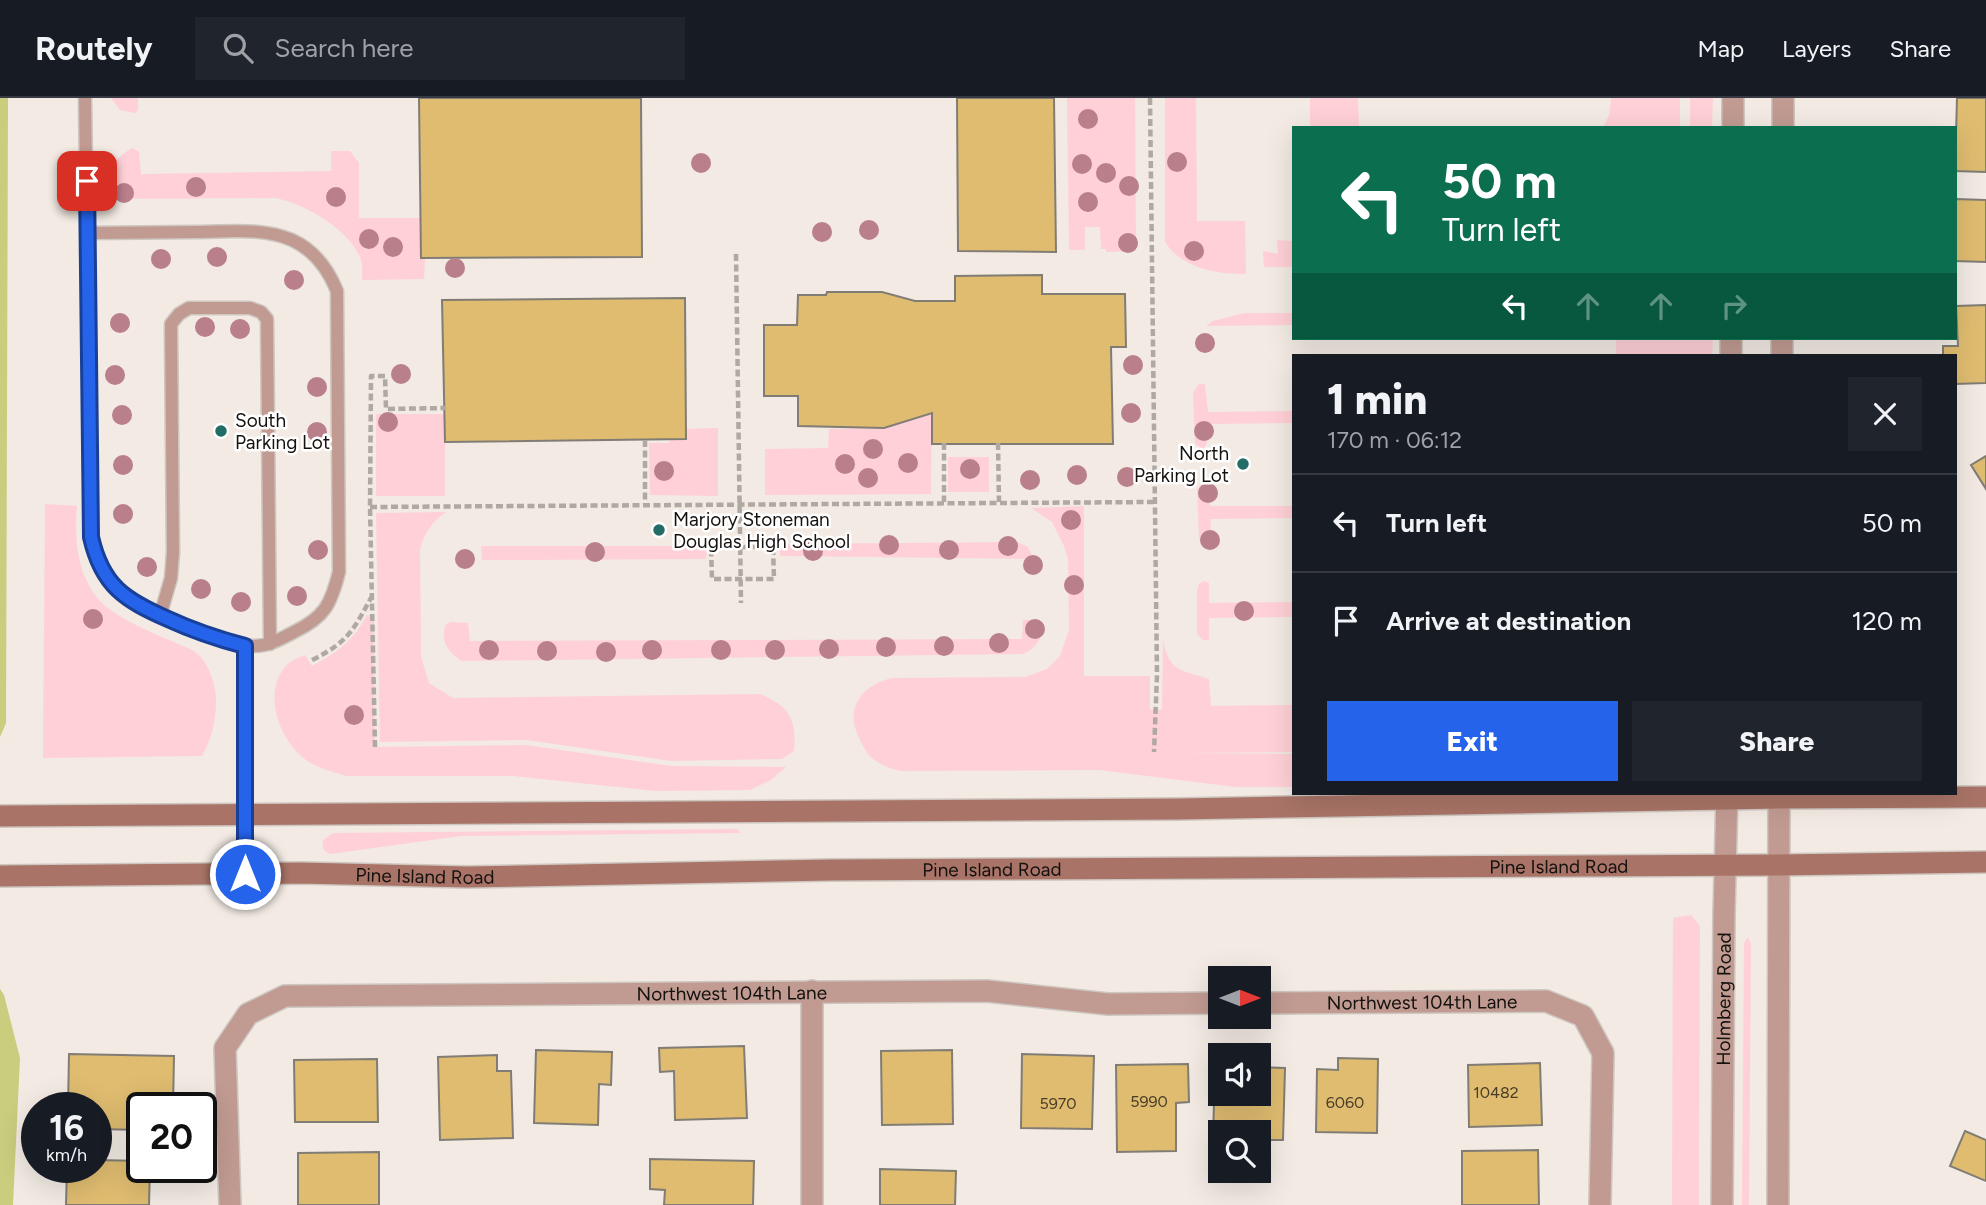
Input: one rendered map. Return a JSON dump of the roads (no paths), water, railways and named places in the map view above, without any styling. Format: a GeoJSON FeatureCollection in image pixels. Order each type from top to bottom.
{"type":"FeatureCollection","features":[{"type":"Feature","properties":{"kind":"main road"},"geometry":{"type":"LineString","coordinates":[[0,816],[1180,809],[1779,795],[1986,797]]}},
{"type":"Feature","properties":{"kind":"main road","name":"Pine Island Road"},"geometry":{"type":"LineString","coordinates":[[0,876],[245,874],[467,877],[831,870],[1986,862]]}},
{"type":"Feature","properties":{"kind":"street"},"geometry":{"type":"LineString","coordinates":[[1733,98],[1733,126]]}},
{"type":"Feature","properties":{"kind":"street"},"geometry":{"type":"LineString","coordinates":[[1783,98],[1783,126]]}},
{"type":"Feature","properties":{"kind":"street"},"geometry":{"type":"LineString","coordinates":[[1777,1205],[1779,795]]}},
{"type":"Feature","properties":{"kind":"street","name":"Holmberg Road"},"geometry":{"type":"LineString","coordinates":[[1722,1205],[1727,796]]}},
{"type":"Feature","properties":{"kind":"street"},"geometry":{"type":"LineString","coordinates":[[811,991],[811,1205]]}},
{"type":"Feature","properties":{"kind":"street","name":"Northwest 104th Lane"},"geometry":{"type":"LineString","coordinates":[[230,1205],[225,1048],[248,1014],[285,996],[987,991],[1108,1004],[1208,1003]]}},
{"type":"Feature","properties":{"kind":"street","name":"Northwest 104th Lane"},"geometry":{"type":"LineString","coordinates":[[1271,1003],[1546,1001],[1583,1016],[1603,1054],[1600,1205]]}},
{"type":"Feature","properties":{"kind":"lane"},"geometry":{"type":"LineString","coordinates":[[85,98],[91,537],[101,568],[110,582],[140,607],[200,633],[245,646],[270,644],[309,625],[326,610],[339,572],[337,291],[330,275],[308,250],[278,235],[251,231],[88,233]]}},
{"type":"Feature","properties":{"kind":"lane"},"geometry":{"type":"LineString","coordinates":[[160,615],[171,579],[173,552],[171,324],[179,314],[190,308],[250,308],[261,312],[267,318],[270,644]]}},
{"type":"Feature","properties":{"kind":"lane"},"geometry":{"type":"LineString","coordinates":[[245,646],[245,874]]}},
{"type":"Feature","properties":{"kind":"place","name":"South Parking Lot"},"geometry":{"type":"Point","coordinates":[221,431]}},
{"type":"Feature","properties":{"kind":"place","name":"North Parking Lot"},"geometry":{"type":"Point","coordinates":[1243,464]}},
{"type":"Feature","properties":{"kind":"place","name":"Marjory Stoneman Douglas High School"},"geometry":{"type":"Point","coordinates":[659,530]}}]}
